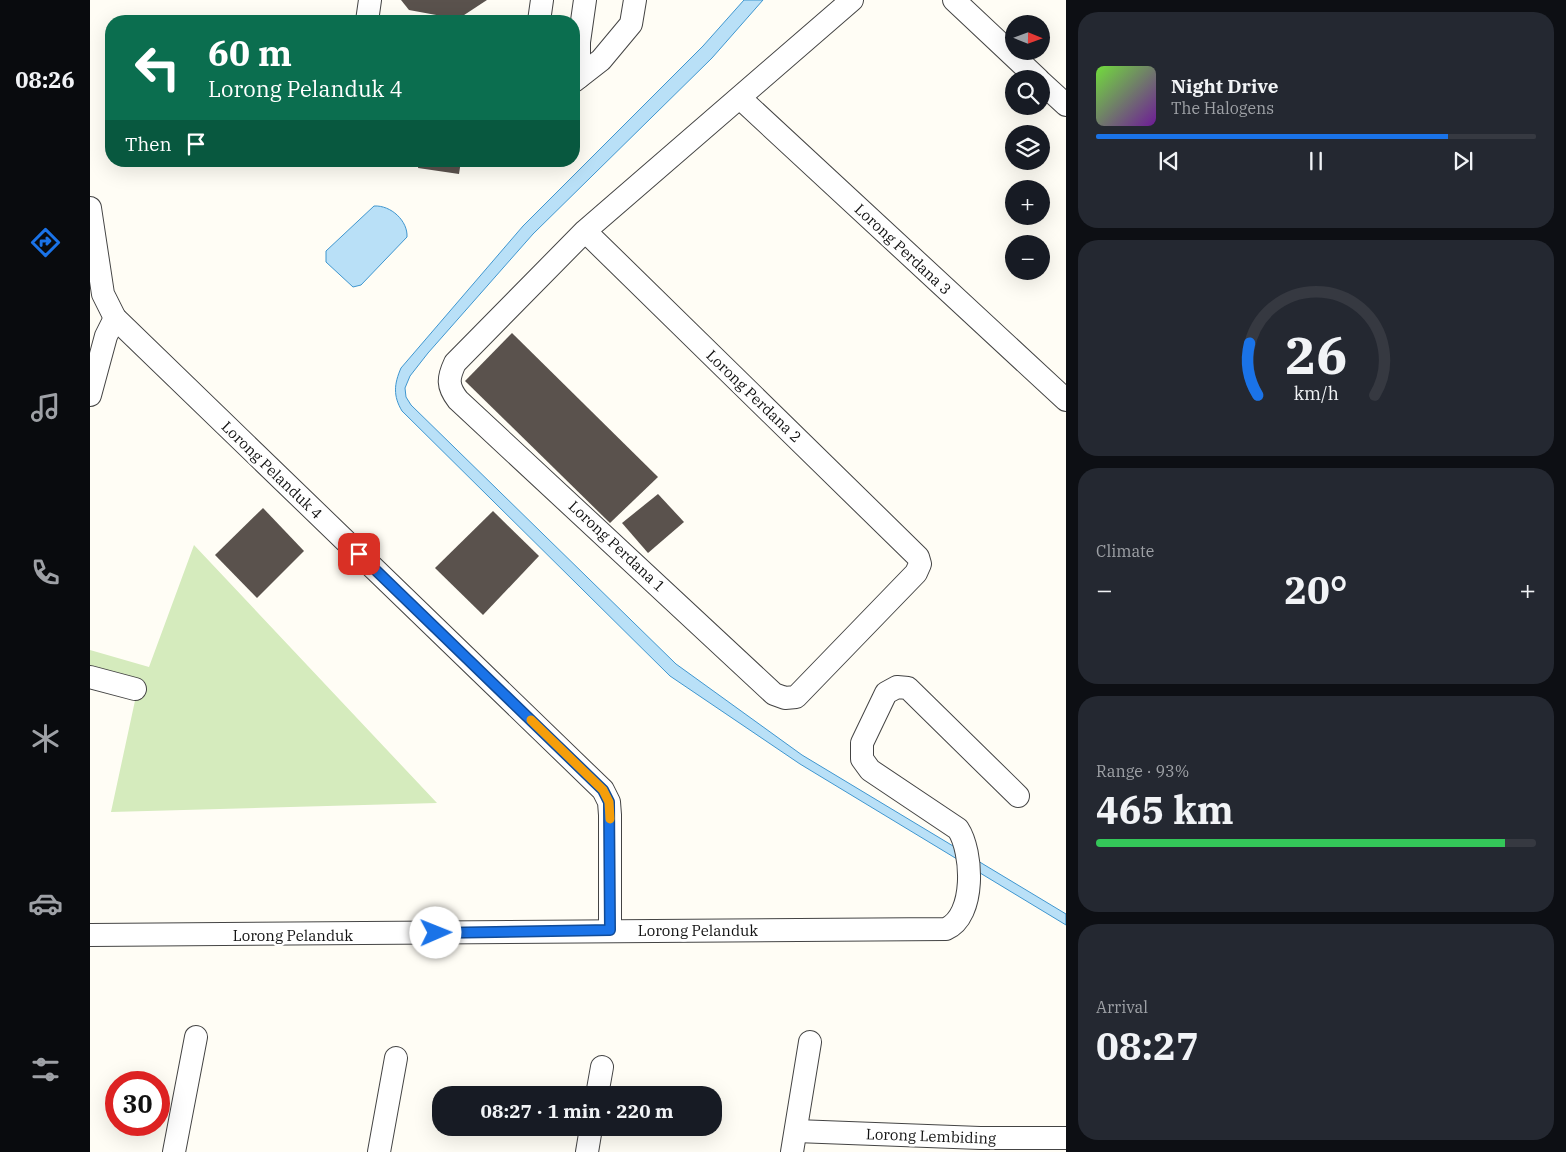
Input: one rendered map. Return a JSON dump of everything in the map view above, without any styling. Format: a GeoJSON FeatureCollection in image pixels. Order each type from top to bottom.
{"type":"FeatureCollection","features":[{"type":"Feature","properties":{"kind":"street"},"geometry":{"type":"LineString","coordinates":[[368,15],[370,0]]}},
{"type":"Feature","properties":{"kind":"street"},"geometry":{"type":"LineString","coordinates":[[540,15],[542,0]]}},
{"type":"Feature","properties":{"kind":"street"},"geometry":{"type":"LineString","coordinates":[[580,35],[585,0]]}},
{"type":"Feature","properties":{"kind":"street"},"geometry":{"type":"LineString","coordinates":[[631,24],[635,0]]}},
{"type":"Feature","properties":{"kind":"street"},"geometry":{"type":"LineString","coordinates":[[580,77],[600,60],[653,0]]}},
{"type":"Feature","properties":{"kind":"street"},"geometry":{"type":"LineString","coordinates":[[585,231],[852,0]]}},
{"type":"Feature","properties":{"kind":"street"},"geometry":{"type":"LineString","coordinates":[[954,0],[1028,70]]}},
{"type":"Feature","properties":{"kind":"street"},"geometry":{"type":"LineString","coordinates":[[1050,90],[1066,105]]}},
{"type":"Feature","properties":{"kind":"street","name":"Lorong Perdana 3"},"geometry":{"type":"LineString","coordinates":[[740,98],[1066,400]]}},
{"type":"Feature","properties":{"kind":"street","name":"Lorong Pelanduk 4"},"geometry":{"type":"LineString","coordinates":[[90,208],[103,294],[115,318],[603,790],[609,802],[610,815],[610,930]]}},
{"type":"Feature","properties":{"kind":"street","name":"Lorong Perdana 1"},"geometry":{"type":"LineString","coordinates":[[585,231],[455,363],[448,377],[450,389],[458,400],[669,594],[774,694]]}},
{"type":"Feature","properties":{"kind":"street","name":"Lorong Perdana 2"},"geometry":{"type":"LineString","coordinates":[[585,231],[918,557],[920,564],[916,573],[796,697],[785,698],[774,694]]}},
{"type":"Feature","properties":{"kind":"street"},"geometry":{"type":"LineString","coordinates":[[90,395],[106,336],[115,318]]}},
{"type":"Feature","properties":{"kind":"street"},"geometry":{"type":"LineString","coordinates":[[90,677],[135,689]]}},
{"type":"Feature","properties":{"kind":"street","name":"Lorong Pelanduk"},"geometry":{"type":"LineString","coordinates":[[90,936],[301,936],[610,930],[946,929],[954,926],[960,919],[969,878],[968,852],[965,840],[958,829],[870,770],[862,759],[862,743],[886,693],[897,686],[908,688],[1018,796]]}},
{"type":"Feature","properties":{"kind":"street"},"geometry":{"type":"LineString","coordinates":[[174,1152],[196,1037]]}},
{"type":"Feature","properties":{"kind":"street"},"geometry":{"type":"LineString","coordinates":[[794,1141],[810,1042]]}},
{"type":"Feature","properties":{"kind":"street"},"geometry":{"type":"LineString","coordinates":[[379,1152],[396,1058]]}},
{"type":"Feature","properties":{"kind":"street"},"geometry":{"type":"LineString","coordinates":[[599,1086],[602,1067]]}},
{"type":"Feature","properties":{"kind":"street"},"geometry":{"type":"LineString","coordinates":[[587,1152],[590,1136]]}},
{"type":"Feature","properties":{"kind":"street","name":"Lorong Lembiding"},"geometry":{"type":"LineString","coordinates":[[794,1141],[1066,1138]]}},
{"type":"Feature","properties":{"kind":"green space"},"geometry":{"type":"Polygon","coordinates":[[[194,545],[437,803],[111,812],[136,696],[90,686],[90,650],[149,667],[194,545]]]}},
{"type":"Feature","properties":{"kind":"water"},"geometry":{"type":"Polygon","coordinates":[[[744,0],[763,0],[712,58],[533,234],[410,376],[405,388],[406,397],[411,405],[676,664],[802,755],[1066,914],[1066,925],[800,764],[670,676],[402,411],[397,400],[396,385],[401,368],[523,226],[703,46],[744,0]]]}},
{"type":"Feature","properties":{"kind":"water"},"geometry":{"type":"Polygon","coordinates":[[[374,206],[386,208],[397,215],[405,225],[407,237],[361,285],[353,287],[326,262],[326,251],[374,206]]]}},
{"type":"Feature","properties":{"kind":"building"},"geometry":{"type":"Polygon","coordinates":[[[401,0],[487,0],[464,15],[436,15],[409,10],[401,0]]]}},
{"type":"Feature","properties":{"kind":"building"},"geometry":{"type":"Polygon","coordinates":[[[418,167],[460,167],[459,174],[418,167]]]}},
{"type":"Feature","properties":{"kind":"building"},"geometry":{"type":"Polygon","coordinates":[[[512,333],[658,477],[610,523],[465,381],[512,333]]]}},
{"type":"Feature","properties":{"kind":"building"},"geometry":{"type":"Polygon","coordinates":[[[658,494],[684,522],[648,553],[622,523],[658,494]]]}},
{"type":"Feature","properties":{"kind":"building"},"geometry":{"type":"Polygon","coordinates":[[[263,508],[304,551],[257,598],[215,555],[263,508]]]}},
{"type":"Feature","properties":{"kind":"building"},"geometry":{"type":"Polygon","coordinates":[[[493,511],[539,556],[483,615],[435,568],[493,511]]]}},
{"type":"Feature","properties":{"kind":"slow traffic"},"geometry":{"type":"LineString","coordinates":[[531,720],[603,790],[609,802],[610,819]]}},
{"type":"Feature","properties":{"kind":"route"},"geometry":{"type":"LineString","coordinates":[[359,554],[603,790],[609,802],[610,930],[436,933]]}}]}
